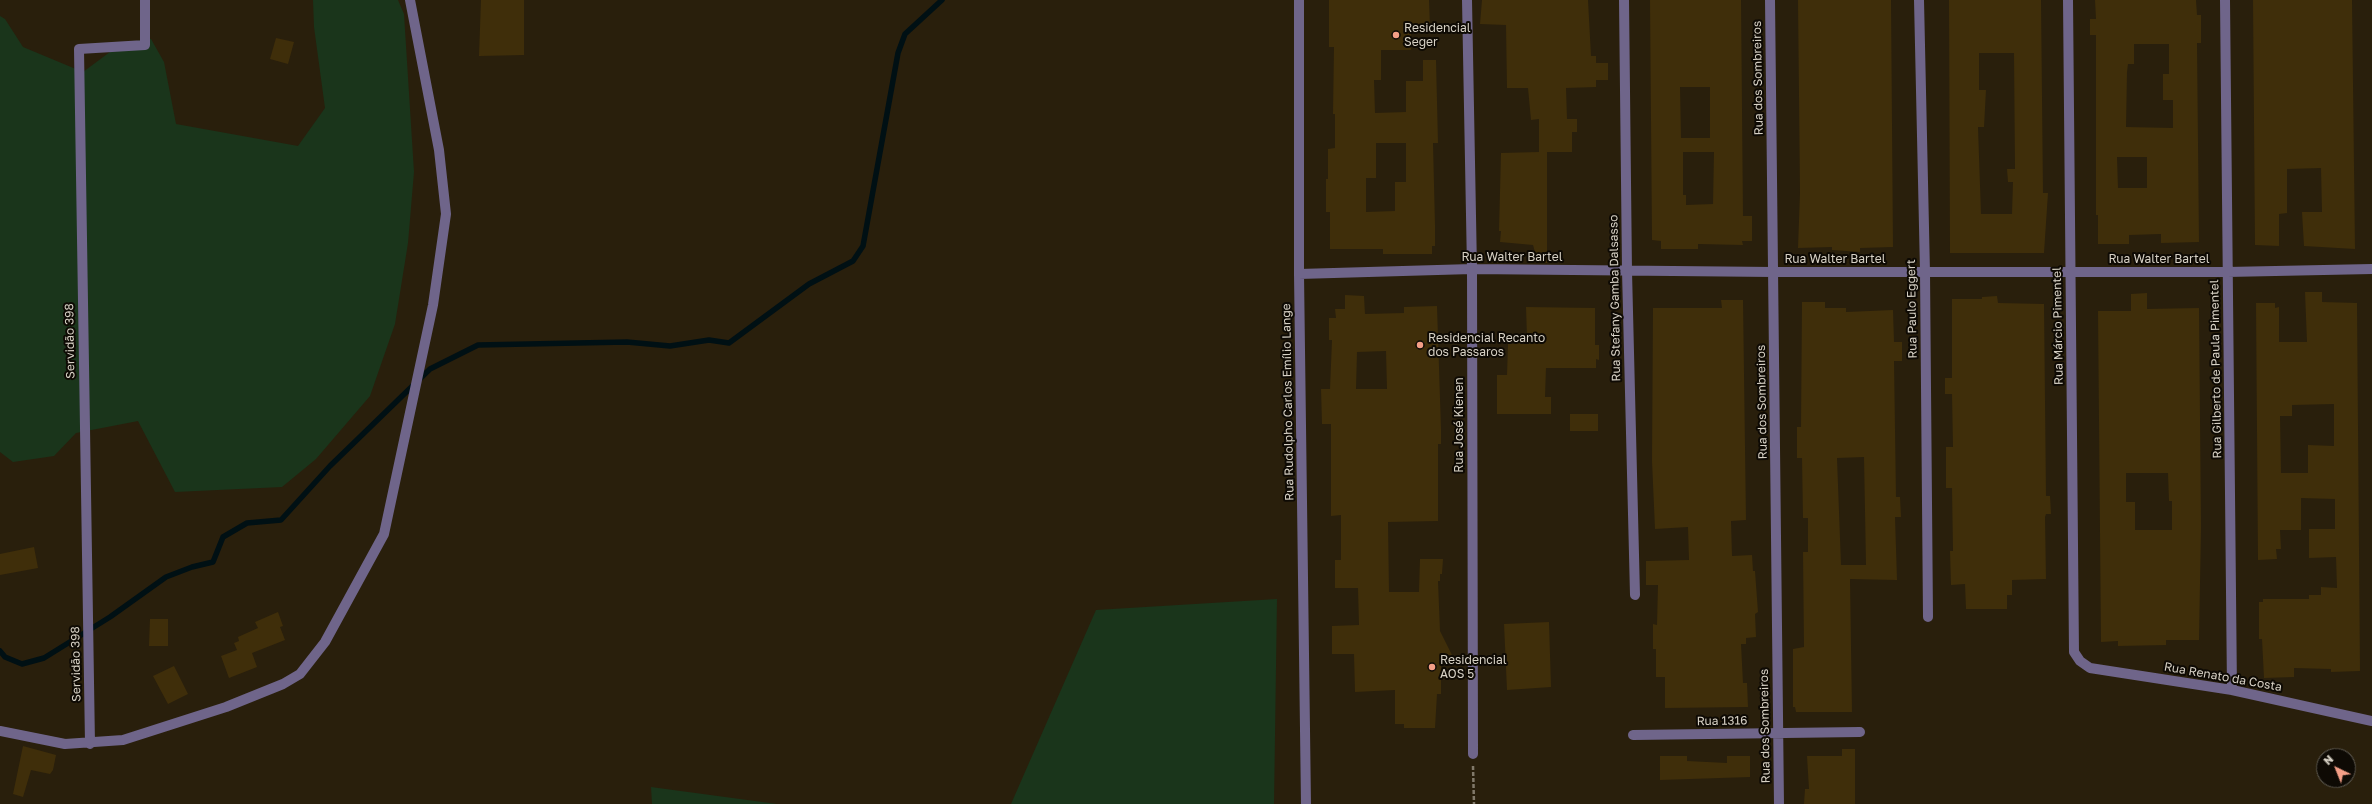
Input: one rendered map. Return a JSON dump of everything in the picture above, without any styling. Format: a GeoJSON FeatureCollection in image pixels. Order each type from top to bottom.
{"type":"FeatureCollection","features":[{"type":"Feature","properties":{"kind":"street","name":"Servidão 398"},"geometry":{"type":"LineString","coordinates":[[90,744],[79,49],[145,45],[146,0]]}},
{"type":"Feature","properties":{"kind":"street"},"geometry":{"type":"LineString","coordinates":[[0,732],[66,744],[90,744],[123,740],[176,724],[283,684],[300,674],[325,642],[384,534],[433,305],[446,214],[437,142],[410,0]]}},
{"type":"Feature","properties":{"kind":"street","name":"Rua Rudolpho Carlos Emílio Lange"},"geometry":{"type":"LineString","coordinates":[[1299,0],[1299,274],[1306,804]]}},
{"type":"Feature","properties":{"kind":"street","name":"Rua José Kienen"},"geometry":{"type":"LineString","coordinates":[[1467,0],[1472,269],[1473,754]]}},
{"type":"Feature","properties":{"kind":"street","name":"Rua Stefany Gamba Dalsasso"},"geometry":{"type":"LineString","coordinates":[[1624,0],[1627,271],[1635,595]]}},
{"type":"Feature","properties":{"kind":"street","name":"Rua dos Sombreiros"},"geometry":{"type":"LineString","coordinates":[[1770,0],[1779,804]]}},
{"type":"Feature","properties":{"kind":"street","name":"Rua Paulo Eggert"},"geometry":{"type":"LineString","coordinates":[[1919,0],[1925,272],[1928,617]]}},
{"type":"Feature","properties":{"kind":"street","name":"Rua Márcio Pimentel"},"geometry":{"type":"LineString","coordinates":[[2068,0],[2074,652]]}},
{"type":"Feature","properties":{"kind":"street","name":"Rua Gilberto de Paula Pimentel"},"geometry":{"type":"LineString","coordinates":[[2224,0],[2232,690]]}},
{"type":"Feature","properties":{"kind":"street","name":"Rua Walter Bartel"},"geometry":{"type":"LineString","coordinates":[[1299,274],[1472,269],[1773,272],[2228,272],[2372,269]]}},
{"type":"Feature","properties":{"kind":"street","name":"Rua Renato da Costa"},"geometry":{"type":"LineString","coordinates":[[2074,652],[2080,661],[2090,668],[2232,690],[2372,721]]}},
{"type":"Feature","properties":{"kind":"street","name":"Rua 1316"},"geometry":{"type":"LineString","coordinates":[[1633,735],[1860,732]]}},
{"type":"Feature","properties":{"kind":"path"},"geometry":{"type":"LineString","coordinates":[[1473,754],[1474,804]]}},
{"type":"Feature","properties":{"kind":"green space"},"geometry":{"type":"Polygon","coordinates":[[[313,0],[398,0],[404,14],[414,172],[408,243],[395,324],[370,396],[316,459],[282,487],[175,492],[138,421],[76,433],[54,456],[13,462],[0,452],[0,16],[5,19],[23,47],[83,72],[122,43],[151,39],[164,62],[176,124],[298,146],[325,108],[314,27],[313,0]]]}},
{"type":"Feature","properties":{"kind":"green space"},"geometry":{"type":"Polygon","coordinates":[[[1277,599],[1274,804],[1011,804],[1096,610],[1277,599]]]}},
{"type":"Feature","properties":{"kind":"green space"},"geometry":{"type":"Polygon","coordinates":[[[651,787],[777,804],[652,804],[651,787]]]}},
{"type":"Feature","properties":{"kind":"building"},"geometry":{"type":"Polygon","coordinates":[[[481,0],[524,0],[524,55],[479,56],[481,0]]]}},
{"type":"Feature","properties":{"kind":"building"},"geometry":{"type":"Polygon","coordinates":[[[1329,0],[1429,0],[1430,27],[1411,28],[1411,50],[1381,50],[1381,80],[1374,80],[1375,113],[1406,112],[1406,81],[1423,81],[1423,60],[1436,60],[1438,143],[1433,143],[1435,246],[1432,246],[1432,254],[1383,254],[1383,249],[1330,249],[1330,212],[1326,212],[1326,179],[1328,179],[1328,149],[1335,148],[1335,114],[1333,114],[1334,47],[1329,47],[1329,0]],[[1376,143],[1376,178],[1366,178],[1366,212],[1395,211],[1395,182],[1406,182],[1406,143],[1376,143]]]}},
{"type":"Feature","properties":{"kind":"building"},"geometry":{"type":"Polygon","coordinates":[[[1482,0],[1588,0],[1591,56],[1596,56],[1596,63],[1608,63],[1608,80],[1596,80],[1596,87],[1566,88],[1567,119],[1577,119],[1577,132],[1572,132],[1572,152],[1547,152],[1547,263],[1538,263],[1533,245],[1500,242],[1501,153],[1539,152],[1539,119],[1531,120],[1528,88],[1507,88],[1506,25],[1480,24],[1482,0]]]}},
{"type":"Feature","properties":{"kind":"building"},"geometry":{"type":"Polygon","coordinates":[[[1650,0],[1741,0],[1743,216],[1752,216],[1752,241],[1742,241],[1743,245],[1698,244],[1698,249],[1661,249],[1661,241],[1652,240],[1650,0]],[[1680,87],[1681,138],[1710,138],[1710,87],[1680,87]],[[1683,152],[1683,195],[1686,195],[1686,205],[1713,204],[1714,152],[1683,152]]]}},
{"type":"Feature","properties":{"kind":"building"},"geometry":{"type":"Polygon","coordinates":[[[1798,0],[1891,0],[1893,247],[1860,248],[1860,252],[1832,250],[1832,247],[1798,248],[1800,193],[1798,0]]]}},
{"type":"Feature","properties":{"kind":"building"},"geometry":{"type":"Polygon","coordinates":[[[1949,0],[2041,0],[2043,193],[2048,193],[2044,253],[1950,253],[1949,0]],[[1979,53],[1979,90],[1986,90],[1984,127],[1978,127],[1981,214],[2012,214],[2013,182],[2008,182],[2007,169],[2015,169],[2014,53],[1979,53]]]}},
{"type":"Feature","properties":{"kind":"building"},"geometry":{"type":"Polygon","coordinates":[[[2095,0],[2196,0],[2197,15],[2201,15],[2201,43],[2197,43],[2199,242],[2161,243],[2161,234],[2129,235],[2129,244],[2098,244],[2098,215],[2096,215],[2096,35],[2090,35],[2090,19],[2096,19],[2095,0]],[[2134,44],[2134,64],[2128,64],[2127,72],[2126,127],[2173,128],[2173,100],[2163,100],[2163,74],[2169,74],[2169,44],[2134,44]],[[2117,157],[2118,188],[2147,188],[2147,157],[2117,157]]]}},
{"type":"Feature","properties":{"kind":"building"},"geometry":{"type":"Polygon","coordinates":[[[2253,0],[2352,0],[2355,249],[2304,246],[2302,212],[2322,212],[2321,168],[2287,169],[2287,213],[2279,214],[2279,246],[2255,245],[2253,0]]]}},
{"type":"Feature","properties":{"kind":"building"},"geometry":{"type":"Polygon","coordinates":[[[276,38],[294,42],[288,64],[270,59],[276,38]]]}},
{"type":"Feature","properties":{"kind":"building"},"geometry":{"type":"Polygon","coordinates":[[[2305,292],[2322,292],[2322,302],[2357,303],[2360,671],[2331,672],[2331,669],[2294,668],[2294,677],[2264,678],[2262,639],[2259,639],[2259,602],[2263,602],[2263,599],[2309,599],[2309,595],[2321,595],[2321,587],[2337,588],[2336,557],[2309,558],[2309,529],[2335,529],[2335,499],[2301,498],[2301,530],[2280,530],[2281,549],[2276,549],[2277,559],[2258,560],[2256,303],[2275,303],[2275,308],[2279,307],[2279,342],[2307,342],[2305,292]],[[2334,404],[2292,405],[2292,416],[2280,416],[2281,473],[2308,473],[2308,445],[2334,446],[2334,404]]]}},
{"type":"Feature","properties":{"kind":"building"},"geometry":{"type":"Polygon","coordinates":[[[2147,293],[2147,309],[2199,308],[2201,527],[2199,640],[2166,640],[2166,645],[2118,646],[2118,641],[2101,642],[2098,311],[2131,311],[2131,294],[2147,293]],[[2126,473],[2126,502],[2135,502],[2135,530],[2172,530],[2172,501],[2169,501],[2168,473],[2126,473]]]}},
{"type":"Feature","properties":{"kind":"building"},"geometry":{"type":"Polygon","coordinates":[[[1345,295],[1364,296],[1365,314],[1404,313],[1404,307],[1437,306],[1441,429],[1441,444],[1438,444],[1438,521],[1388,522],[1389,592],[1419,592],[1420,559],[1443,559],[1442,574],[1440,574],[1440,581],[1438,581],[1440,631],[1453,657],[1441,664],[1441,694],[1437,694],[1435,728],[1404,728],[1404,724],[1395,724],[1395,690],[1355,692],[1354,654],[1332,654],[1332,626],[1359,625],[1358,588],[1335,588],[1335,560],[1341,560],[1341,515],[1331,516],[1331,424],[1322,424],[1321,389],[1330,389],[1332,340],[1329,340],[1329,318],[1336,318],[1335,309],[1345,309],[1345,295]],[[1386,351],[1357,352],[1356,389],[1387,389],[1386,351]]]}},
{"type":"Feature","properties":{"kind":"building"},"geometry":{"type":"Polygon","coordinates":[[[1997,296],[1998,303],[2044,304],[2046,496],[2050,496],[2051,514],[2046,514],[2045,517],[2046,579],[2012,580],[2012,595],[2007,595],[2007,609],[1966,609],[1965,584],[1951,585],[1950,551],[1953,551],[1952,488],[1946,488],[1946,447],[1953,447],[1952,394],[1945,394],[1945,378],[1952,378],[1952,299],[1982,299],[1982,297],[1997,296]]]}},
{"type":"Feature","properties":{"kind":"building"},"geometry":{"type":"Polygon","coordinates":[[[1721,300],[1743,300],[1746,520],[1731,521],[1732,556],[1752,555],[1753,571],[1755,571],[1758,612],[1755,614],[1756,637],[1746,638],[1746,644],[1741,644],[1743,683],[1747,683],[1748,707],[1665,708],[1665,677],[1656,677],[1656,649],[1653,649],[1653,624],[1657,625],[1658,585],[1646,585],[1646,561],[1689,560],[1688,527],[1655,529],[1652,461],[1653,308],[1722,308],[1721,300]]]}},
{"type":"Feature","properties":{"kind":"building"},"geometry":{"type":"Polygon","coordinates":[[[1802,302],[1825,302],[1825,308],[1846,308],[1846,312],[1893,310],[1894,342],[1902,342],[1902,361],[1894,361],[1896,497],[1900,497],[1901,517],[1895,517],[1897,580],[1850,579],[1852,712],[1796,712],[1795,707],[1793,707],[1793,649],[1804,647],[1803,552],[1808,552],[1808,518],[1803,518],[1802,458],[1797,458],[1797,427],[1801,427],[1802,302]],[[1864,457],[1837,458],[1841,565],[1866,565],[1864,457]]]}},
{"type":"Feature","properties":{"kind":"building"},"geometry":{"type":"Polygon","coordinates":[[[1526,307],[1595,308],[1595,345],[1599,345],[1599,360],[1596,359],[1596,368],[1546,368],[1545,397],[1551,397],[1551,414],[1497,414],[1497,375],[1507,375],[1508,344],[1516,344],[1516,337],[1527,337],[1526,307]]]}},
{"type":"Feature","properties":{"kind":"building"},"geometry":{"type":"Polygon","coordinates":[[[1570,414],[1598,414],[1598,431],[1570,431],[1570,414]]]}},
{"type":"Feature","properties":{"kind":"building"},"geometry":{"type":"Polygon","coordinates":[[[34,547],[38,568],[0,575],[0,554],[34,547]]]}},
{"type":"Feature","properties":{"kind":"building"},"geometry":{"type":"Polygon","coordinates":[[[278,612],[283,626],[280,627],[285,640],[252,653],[257,667],[229,678],[221,656],[237,650],[234,643],[239,641],[238,637],[258,628],[255,622],[278,612]]]}},
{"type":"Feature","properties":{"kind":"building"},"geometry":{"type":"Polygon","coordinates":[[[150,619],[168,619],[168,646],[149,646],[150,619]]]}},
{"type":"Feature","properties":{"kind":"building"},"geometry":{"type":"Polygon","coordinates":[[[1549,622],[1551,687],[1507,690],[1504,624],[1549,622]]]}},
{"type":"Feature","properties":{"kind":"building"},"geometry":{"type":"Polygon","coordinates":[[[174,666],[188,694],[168,704],[153,676],[174,666]]]}},
{"type":"Feature","properties":{"kind":"building"},"geometry":{"type":"Polygon","coordinates":[[[23,746],[56,755],[53,770],[50,774],[31,770],[23,797],[13,794],[23,746]]]}},
{"type":"Feature","properties":{"kind":"building"},"geometry":{"type":"Polygon","coordinates":[[[1842,749],[1855,749],[1855,804],[1804,804],[1805,789],[1809,789],[1807,756],[1842,756],[1842,749]]]}},
{"type":"Feature","properties":{"kind":"building"},"geometry":{"type":"Polygon","coordinates":[[[1660,756],[1687,756],[1687,761],[1727,763],[1727,756],[1750,756],[1750,777],[1660,780],[1660,756]]]}},
{"type":"Feature","properties":{"kind":"waterway"},"geometry":{"type":"LineString","coordinates":[[0,651],[5,657],[22,664],[44,658],[110,617],[166,577],[192,567],[213,562],[223,537],[247,523],[281,520],[330,466],[430,369],[478,345],[627,342],[670,346],[709,340],[729,343],[809,284],[853,261],[863,246],[898,53],[905,34],[942,0]]}},
{"type":"Feature","properties":{"kind":"place","name":"Residencial Seger"},"geometry":{"type":"Point","coordinates":[1396,35]}},
{"type":"Feature","properties":{"kind":"place","name":"Residencial Recanto dos Passaros"},"geometry":{"type":"Point","coordinates":[1420,345]}},
{"type":"Feature","properties":{"kind":"place","name":"Residencial AOS 5"},"geometry":{"type":"Point","coordinates":[1432,667]}}]}
